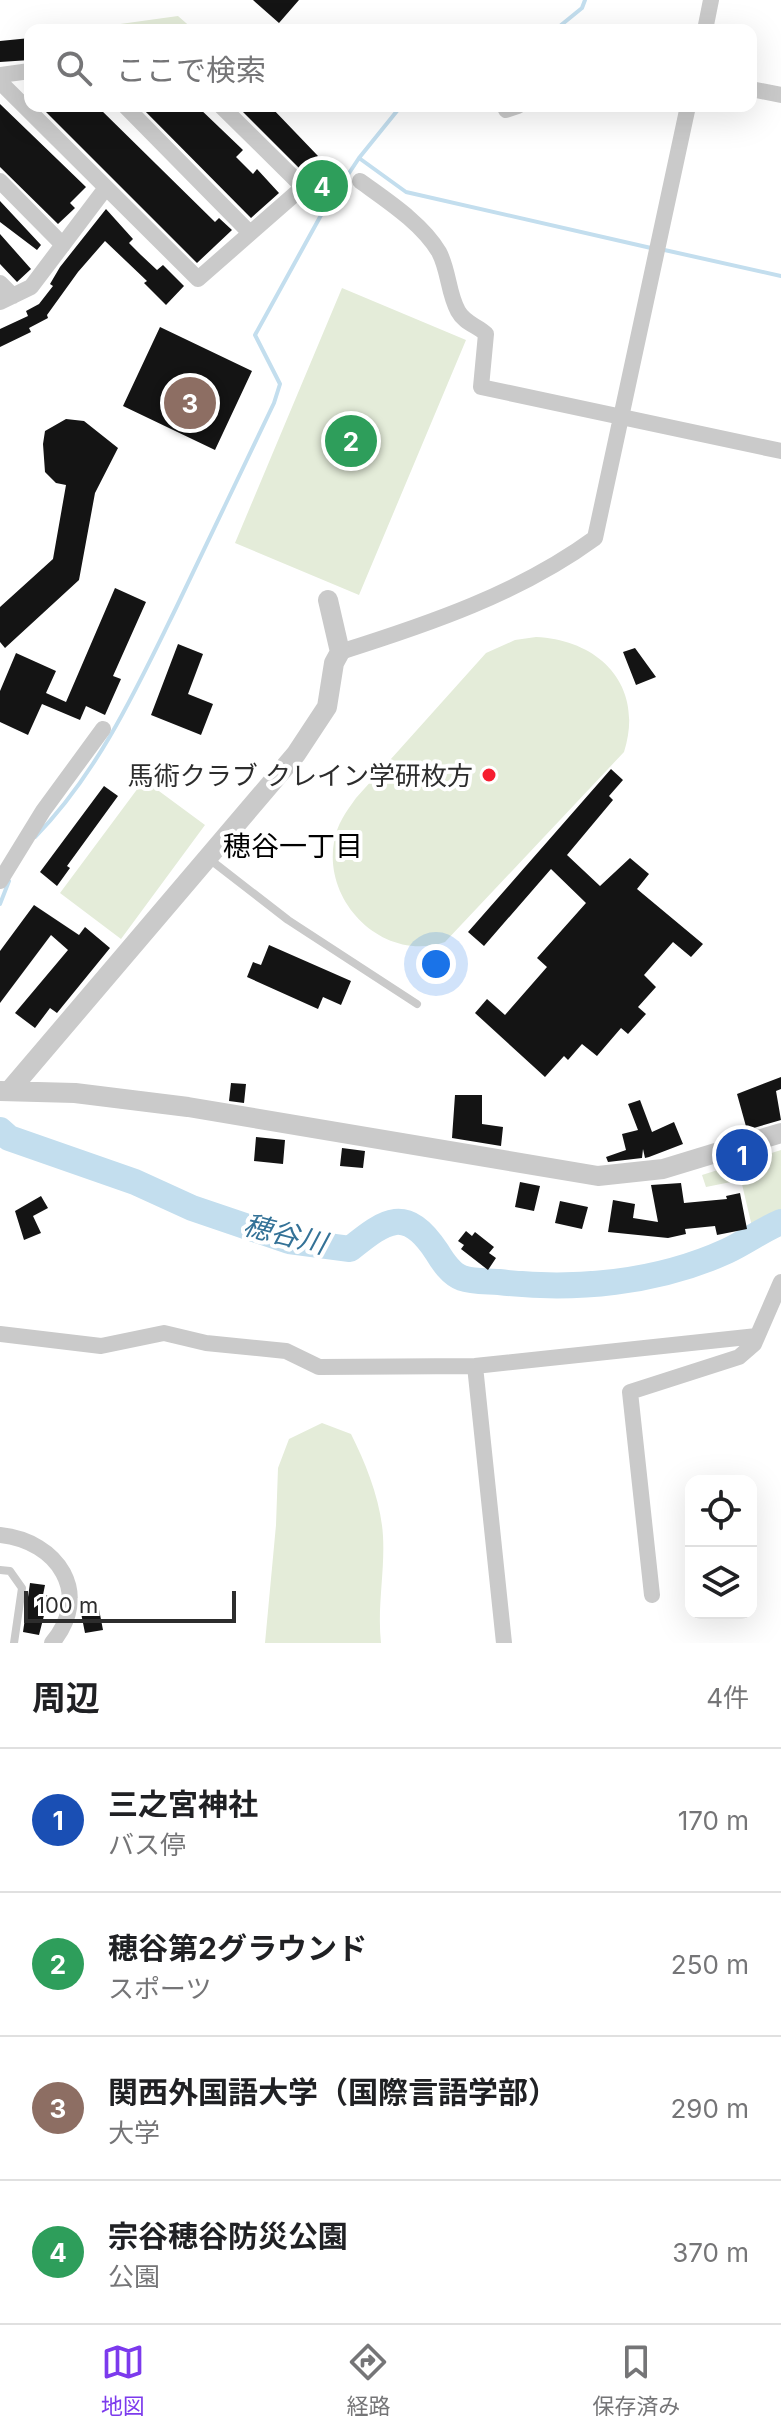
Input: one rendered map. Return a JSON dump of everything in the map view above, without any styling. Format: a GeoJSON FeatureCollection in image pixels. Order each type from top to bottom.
{"type":"FeatureCollection","features":[{"type":"Feature","properties":{"kind":"street"},"geometry":{"type":"LineString","coordinates":[[706,24],[711,0]]}},
{"type":"Feature","properties":{"kind":"street"},"geometry":{"type":"LineString","coordinates":[[0,75],[24,72]]}},
{"type":"Feature","properties":{"kind":"street"},"geometry":{"type":"LineString","coordinates":[[0,82],[24,106]]}},
{"type":"Feature","properties":{"kind":"street"},"geometry":{"type":"LineString","coordinates":[[757,90],[781,95]]}},
{"type":"Feature","properties":{"kind":"street"},"geometry":{"type":"LineString","coordinates":[[29,112],[198,279],[303,187],[227,112]]}},
{"type":"Feature","properties":{"kind":"street"},"geometry":{"type":"LineString","coordinates":[[131,112],[250,233]]}},
{"type":"Feature","properties":{"kind":"street"},"geometry":{"type":"LineString","coordinates":[[340,652],[486,600],[567,559],[595,538],[687,112]]}},
{"type":"Feature","properties":{"kind":"street"},"geometry":{"type":"LineString","coordinates":[[0,181],[63,245]]}},
{"type":"Feature","properties":{"kind":"street"},"geometry":{"type":"LineString","coordinates":[[360,181],[388,201],[437,248],[448,270],[458,312],[468,324],[486,334],[481,387],[781,451]]}},
{"type":"Feature","properties":{"kind":"street"},"geometry":{"type":"LineString","coordinates":[[0,283],[6,299],[31,287],[105,189]]}},
{"type":"Feature","properties":{"kind":"street"},"geometry":{"type":"LineString","coordinates":[[5,1091],[296,754],[327,707],[334,663],[340,652],[328,600]]}},
{"type":"Feature","properties":{"kind":"street"},"geometry":{"type":"LineString","coordinates":[[0,881],[43,811],[103,729]]}},
{"type":"Feature","properties":{"kind":"street"},"geometry":{"type":"LineString","coordinates":[[5,1091],[75,1093],[188,1107],[598,1176],[663,1169],[781,1133]]}},
{"type":"Feature","properties":{"kind":"street"},"geometry":{"type":"LineString","coordinates":[[652,1595],[630,1392],[739,1357],[757,1336],[781,1282]]}},
{"type":"Feature","properties":{"kind":"street"},"geometry":{"type":"LineString","coordinates":[[0,1334],[101,1346],[164,1333],[206,1343],[286,1351],[319,1367],[475,1366],[757,1336]]}},
{"type":"Feature","properties":{"kind":"street"},"geometry":{"type":"LineString","coordinates":[[475,1366],[504,1643]]}},
{"type":"Feature","properties":{"kind":"street"},"geometry":{"type":"LineString","coordinates":[[0,1535],[24,1538],[46,1550],[61,1569],[71,1598],[67,1626],[52,1643]]}},
{"type":"Feature","properties":{"kind":"lane"},"geometry":{"type":"LineString","coordinates":[[208,857],[288,920],[417,1004]]}},
{"type":"Feature","properties":{"kind":"lane"},"geometry":{"type":"LineString","coordinates":[[0,1570],[10,1571],[22,1588],[14,1643]]}},
{"type":"Feature","properties":{"kind":"green space"},"geometry":{"type":"Polygon","coordinates":[[[178,16],[187,24],[120,24],[178,16]]]}},
{"type":"Feature","properties":{"kind":"green space"},"geometry":{"type":"Polygon","coordinates":[[[328,164],[343,176],[317,209],[302,197],[328,164]]]}},
{"type":"Feature","properties":{"kind":"green space"},"geometry":{"type":"Polygon","coordinates":[[[342,288],[466,340],[359,595],[235,543],[342,288]]]}},
{"type":"Feature","properties":{"kind":"green space","name":"馬術クラブ クレイン学研枚方"},"geometry":{"type":"Polygon","coordinates":[[[536,637],[580,647],[598,657],[612,671],[622,687],[628,707],[629,728],[624,752],[445,942],[423,946],[401,944],[381,936],[363,923],[348,906],[338,887],[333,865],[334,842],[342,818],[356,798],[486,653],[515,640],[536,637]]]}},
{"type":"Feature","properties":{"kind":"green space"},"geometry":{"type":"Polygon","coordinates":[[[144,780],[205,825],[121,939],[60,893],[144,780]]]}},
{"type":"Feature","properties":{"kind":"green space"},"geometry":{"type":"Polygon","coordinates":[[[781,1150],[781,1226],[753,1231],[741,1180],[706,1187],[702,1175],[781,1150]]]}},
{"type":"Feature","properties":{"kind":"green space"},"geometry":{"type":"Polygon","coordinates":[[[322,1423],[351,1434],[376,1496],[383,1536],[381,1643],[265,1643],[278,1468],[289,1439],[322,1423]]]}},
{"type":"Feature","properties":{"kind":"building"},"geometry":{"type":"Polygon","coordinates":[[[253,0],[299,0],[279,23],[253,0]]]}},
{"type":"Feature","properties":{"kind":"building"},"geometry":{"type":"Polygon","coordinates":[[[24,39],[24,60],[0,62],[0,41],[24,39]]]}},
{"type":"Feature","properties":{"kind":"building"},"geometry":{"type":"Polygon","coordinates":[[[0,104],[86,187],[70,203],[75,208],[58,224],[0,167],[0,104]]]}},
{"type":"Feature","properties":{"kind":"building"},"geometry":{"type":"Polygon","coordinates":[[[46,112],[103,112],[215,222],[219,218],[232,230],[197,263],[46,112]]]}},
{"type":"Feature","properties":{"kind":"building"},"geometry":{"type":"Polygon","coordinates":[[[146,112],[203,112],[243,150],[236,157],[253,174],[257,169],[279,193],[251,218],[146,112]]]}},
{"type":"Feature","properties":{"kind":"building"},"geometry":{"type":"Polygon","coordinates":[[[243,112],[276,112],[318,156],[311,162],[318,169],[309,178],[243,112]]]}},
{"type":"Feature","properties":{"kind":"building"},"geometry":{"type":"Polygon","coordinates":[[[0,201],[41,245],[37,250],[0,222],[0,201]]]}},
{"type":"Feature","properties":{"kind":"building"},"geometry":{"type":"Polygon","coordinates":[[[106,209],[133,239],[129,243],[141,255],[157,270],[163,265],[184,286],[166,305],[144,283],[147,281],[105,241],[78,272],[47,315],[48,318],[29,328],[31,332],[0,347],[0,329],[28,316],[26,311],[39,304],[53,286],[50,284],[60,267],[106,209]]]}},
{"type":"Feature","properties":{"kind":"building"},"geometry":{"type":"Polygon","coordinates":[[[0,234],[31,269],[17,282],[0,264],[0,234]]]}},
{"type":"Feature","properties":{"kind":"building"},"geometry":{"type":"Polygon","coordinates":[[[160,327],[252,371],[215,450],[123,406],[160,327]]]}},
{"type":"Feature","properties":{"kind":"building"},"geometry":{"type":"Polygon","coordinates":[[[66,419],[84,421],[118,448],[95,493],[79,580],[5,648],[0,642],[0,607],[53,559],[66,485],[56,483],[45,472],[43,444],[45,431],[66,419]]]}},
{"type":"Feature","properties":{"kind":"building"},"geometry":{"type":"Polygon","coordinates":[[[115,588],[146,602],[113,676],[121,679],[105,715],[86,706],[80,720],[42,704],[28,735],[0,722],[0,691],[16,653],[56,671],[46,693],[66,702],[115,588]]]}},
{"type":"Feature","properties":{"kind":"building"},"geometry":{"type":"Polygon","coordinates":[[[178,644],[203,654],[188,694],[213,704],[201,735],[151,715],[178,644]]]}},
{"type":"Feature","properties":{"kind":"building"},"geometry":{"type":"Polygon","coordinates":[[[635,648],[656,677],[636,685],[623,652],[635,648]]]}},
{"type":"Feature","properties":{"kind":"building"},"geometry":{"type":"Polygon","coordinates":[[[611,769],[623,780],[609,796],[613,800],[567,855],[600,886],[630,858],[649,874],[637,889],[703,944],[691,957],[673,942],[644,975],[656,987],[638,1007],[646,1014],[628,1034],[621,1028],[597,1056],[582,1044],[568,1060],[564,1056],[545,1077],[475,1013],[487,999],[505,1015],[547,967],[537,958],[586,903],[551,869],[484,946],[468,932],[611,769]]]}},
{"type":"Feature","properties":{"kind":"building"},"geometry":{"type":"Polygon","coordinates":[[[104,786],[118,796],[67,866],[70,868],[57,886],[40,872],[104,786]]]}},
{"type":"Feature","properties":{"kind":"building"},"geometry":{"type":"Polygon","coordinates":[[[34,905],[79,935],[85,927],[110,948],[57,1013],[50,1008],[35,1028],[15,1013],[68,950],[51,935],[0,1003],[0,951],[34,905]]]}},
{"type":"Feature","properties":{"kind":"building"},"geometry":{"type":"Polygon","coordinates":[[[269,945],[351,981],[341,1005],[323,997],[318,1009],[247,977],[253,962],[261,965],[269,945]]]}},
{"type":"Feature","properties":{"kind":"building"},"geometry":{"type":"Polygon","coordinates":[[[781,1077],[781,1089],[776,1091],[781,1120],[747,1130],[737,1094],[781,1077]]]}},
{"type":"Feature","properties":{"kind":"building"},"geometry":{"type":"Polygon","coordinates":[[[231,1083],[246,1084],[244,1103],[229,1101],[231,1083]]]}},
{"type":"Feature","properties":{"kind":"building"},"geometry":{"type":"Polygon","coordinates":[[[455,1095],[482,1095],[482,1124],[503,1127],[501,1146],[452,1138],[455,1095]]]}},
{"type":"Feature","properties":{"kind":"building"},"geometry":{"type":"Polygon","coordinates":[[[640,1100],[652,1132],[674,1122],[683,1144],[645,1158],[643,1149],[642,1158],[608,1162],[606,1157],[626,1150],[622,1134],[638,1130],[628,1104],[640,1100]]]}},
{"type":"Feature","properties":{"kind":"building"},"geometry":{"type":"Polygon","coordinates":[[[256,1137],[285,1140],[283,1164],[254,1161],[256,1137]]]}},
{"type":"Feature","properties":{"kind":"building"},"geometry":{"type":"Polygon","coordinates":[[[342,1148],[365,1151],[363,1168],[340,1166],[342,1148]]]}},
{"type":"Feature","properties":{"kind":"building"},"geometry":{"type":"Polygon","coordinates":[[[520,1182],[540,1186],[534,1211],[515,1207],[520,1182]]]}},
{"type":"Feature","properties":{"kind":"building"},"geometry":{"type":"Polygon","coordinates":[[[681,1183],[684,1203],[727,1199],[726,1196],[740,1193],[747,1229],[717,1235],[715,1226],[685,1229],[686,1234],[668,1238],[608,1232],[613,1200],[635,1204],[633,1218],[658,1222],[651,1185],[681,1183]]]}},
{"type":"Feature","properties":{"kind":"building"},"geometry":{"type":"Polygon","coordinates":[[[41,1196],[48,1208],[33,1216],[41,1233],[24,1240],[15,1211],[41,1196]]]}},
{"type":"Feature","properties":{"kind":"building"},"geometry":{"type":"Polygon","coordinates":[[[560,1201],[588,1207],[582,1229],[555,1223],[560,1201]]]}},
{"type":"Feature","properties":{"kind":"building"},"geometry":{"type":"Polygon","coordinates":[[[466,1231],[472,1236],[475,1232],[494,1247],[489,1253],[496,1258],[488,1270],[461,1249],[464,1245],[458,1241],[466,1231]]]}},
{"type":"Feature","properties":{"kind":"building"},"geometry":{"type":"Polygon","coordinates":[[[30,1583],[45,1585],[43,1595],[49,1596],[39,1635],[23,1632],[30,1583]]]}},
{"type":"Feature","properties":{"kind":"building"},"geometry":{"type":"Polygon","coordinates":[[[98,1604],[103,1630],[85,1633],[80,1608],[98,1604]]]}},
{"type":"Feature","properties":{"kind":"waterway"},"geometry":{"type":"LineString","coordinates":[[562,24],[582,8],[585,0]]}},
{"type":"Feature","properties":{"kind":"waterway"},"geometry":{"type":"LineString","coordinates":[[35,837],[58,812],[97,758],[131,699],[274,403],[280,384],[255,335],[320,217],[359,158],[396,112]]}},
{"type":"Feature","properties":{"kind":"waterway"},"geometry":{"type":"LineString","coordinates":[[359,158],[406,192],[651,248]]}},
{"type":"Feature","properties":{"kind":"waterway"},"geometry":{"type":"LineString","coordinates":[[660,249],[781,276]]}},
{"type":"Feature","properties":{"kind":"waterway"},"geometry":{"type":"LineString","coordinates":[[0,904],[9,881]]}},
{"type":"Feature","properties":{"kind":"waterway","name":"穂谷川"},"geometry":{"type":"LineString","coordinates":[[0,1130],[9,1138],[135,1182],[192,1208],[289,1241],[350,1249],[385,1225],[405,1223],[426,1237],[454,1274],[476,1281],[586,1285],[644,1277],[700,1262],[781,1222]]}},
{"type":"Feature","properties":{"kind":"place","name":"宗谷穂谷防災公園"},"geometry":{"type":"Point","coordinates":[322,186]}},
{"type":"Feature","properties":{"kind":"place","name":"関西外国語大学（国際言語学部）"},"geometry":{"type":"Point","coordinates":[190,403]}},
{"type":"Feature","properties":{"kind":"place","name":"穂谷第2グラウンド"},"geometry":{"type":"Point","coordinates":[351,441]}},
{"type":"Feature","properties":{"kind":"place","name":"馬術クラブ クレイン学研枚方"},"geometry":{"type":"Point","coordinates":[489,775]}},
{"type":"Feature","properties":{"kind":"place","name":"三之宮神社"},"geometry":{"type":"Point","coordinates":[742,1155]}},
{"type":"Feature","properties":{"kind":"district","name":"穂谷一丁目"},"geometry":{"type":"Point","coordinates":[293,846]}}]}
